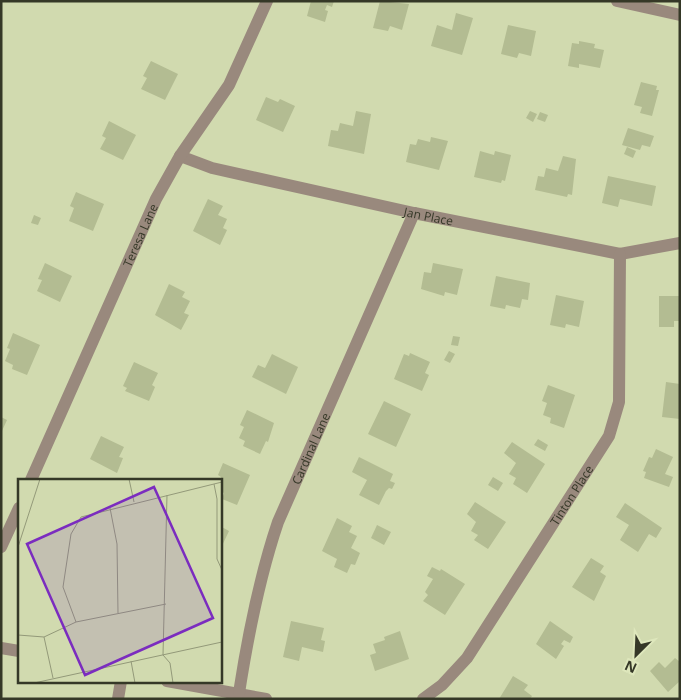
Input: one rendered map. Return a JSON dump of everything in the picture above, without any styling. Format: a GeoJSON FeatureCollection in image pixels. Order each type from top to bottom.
{"type":"FeatureCollection","features":[{"type":"Feature","properties":{"kind":"street","name":"Teresa Lane"},"geometry":{"type":"LineString","coordinates":[[31,479],[156,199],[180,156],[229,85],[267,1]]}},
{"type":"Feature","properties":{"kind":"street"},"geometry":{"type":"LineString","coordinates":[[617,1],[680,15]]}},
{"type":"Feature","properties":{"kind":"street","name":"Jan Place"},"geometry":{"type":"LineString","coordinates":[[180,156],[212,168],[414,213],[620,254],[680,243]]}},
{"type":"Feature","properties":{"kind":"street","name":"Cardinal Lane"},"geometry":{"type":"LineString","coordinates":[[239,693],[246,646],[262,576],[278,522],[414,213]]}},
{"type":"Feature","properties":{"kind":"street","name":"Tinton Place"},"geometry":{"type":"LineString","coordinates":[[422,699],[442,685],[467,658],[609,436],[619,402],[620,254]]}},
{"type":"Feature","properties":{"kind":"street"},"geometry":{"type":"LineString","coordinates":[[1,547],[18,510]]}},
{"type":"Feature","properties":{"kind":"street"},"geometry":{"type":"LineString","coordinates":[[1,648],[18,651]]}},
{"type":"Feature","properties":{"kind":"street"},"geometry":{"type":"LineString","coordinates":[[118,699],[121,682]]}},
{"type":"Feature","properties":{"kind":"street"},"geometry":{"type":"LineString","coordinates":[[173,682],[266,699]]}},
{"type":"Feature","properties":{"kind":"building"},"geometry":{"type":"Polygon","coordinates":[[[311,1],[334,1],[332,7],[327,5],[325,10],[328,11],[325,22],[307,16],[311,1]]]}},
{"type":"Feature","properties":{"kind":"building"},"geometry":{"type":"Polygon","coordinates":[[[380,1],[409,4],[402,30],[390,26],[388,31],[373,28],[380,1]]]}},
{"type":"Feature","properties":{"kind":"building"},"geometry":{"type":"Polygon","coordinates":[[[456,13],[473,18],[462,55],[431,46],[437,25],[452,30],[456,13]]]}},
{"type":"Feature","properties":{"kind":"building"},"geometry":{"type":"Polygon","coordinates":[[[508,25],[536,31],[531,56],[519,53],[517,58],[501,54],[508,25]]]}},
{"type":"Feature","properties":{"kind":"building"},"geometry":{"type":"Polygon","coordinates":[[[579,41],[595,44],[594,48],[604,50],[600,68],[579,64],[579,68],[568,66],[572,43],[579,44],[579,41]]]}},
{"type":"Feature","properties":{"kind":"building"},"geometry":{"type":"Polygon","coordinates":[[[151,61],[178,74],[165,100],[141,89],[147,78],[143,76],[151,61]]]}},
{"type":"Feature","properties":{"kind":"building"},"geometry":{"type":"Polygon","coordinates":[[[641,82],[657,86],[656,90],[659,90],[652,116],[640,113],[642,107],[634,105],[641,82]]]}},
{"type":"Feature","properties":{"kind":"building"},"geometry":{"type":"Polygon","coordinates":[[[266,97],[278,102],[280,99],[295,106],[283,132],[256,120],[266,97]]]}},
{"type":"Feature","properties":{"kind":"building"},"geometry":{"type":"Polygon","coordinates":[[[356,111],[371,114],[364,154],[328,146],[331,130],[338,131],[340,123],[353,126],[356,111]]]}},
{"type":"Feature","properties":{"kind":"building"},"geometry":{"type":"Polygon","coordinates":[[[530,111],[537,114],[533,122],[526,118],[530,111]]]}},
{"type":"Feature","properties":{"kind":"building"},"geometry":{"type":"Polygon","coordinates":[[[540,112],[548,115],[545,122],[537,119],[540,112]]]}},
{"type":"Feature","properties":{"kind":"building"},"geometry":{"type":"Polygon","coordinates":[[[109,121],[136,135],[123,160],[100,149],[106,138],[102,136],[109,121]]]}},
{"type":"Feature","properties":{"kind":"building"},"geometry":{"type":"Polygon","coordinates":[[[628,128],[654,136],[650,147],[642,145],[640,150],[622,145],[628,128]]]}},
{"type":"Feature","properties":{"kind":"building"},"geometry":{"type":"Polygon","coordinates":[[[431,137],[448,141],[439,170],[406,162],[410,144],[416,145],[418,139],[430,142],[431,137]]]}},
{"type":"Feature","properties":{"kind":"building"},"geometry":{"type":"Polygon","coordinates":[[[627,147],[636,151],[633,158],[624,154],[627,147]]]}},
{"type":"Feature","properties":{"kind":"building"},"geometry":{"type":"Polygon","coordinates":[[[480,151],[494,155],[495,151],[511,155],[505,181],[502,180],[501,183],[474,177],[480,151]]]}},
{"type":"Feature","properties":{"kind":"building"},"geometry":{"type":"Polygon","coordinates":[[[563,156],[576,159],[572,195],[568,194],[567,197],[535,190],[538,176],[544,177],[546,168],[558,171],[563,156]]]}},
{"type":"Feature","properties":{"kind":"building"},"geometry":{"type":"Polygon","coordinates":[[[608,176],[656,186],[652,206],[620,199],[618,207],[602,203],[608,176]]]}},
{"type":"Feature","properties":{"kind":"building"},"geometry":{"type":"Polygon","coordinates":[[[76,192],[104,204],[93,231],[69,221],[74,208],[70,206],[76,192]]]}},
{"type":"Feature","properties":{"kind":"building"},"geometry":{"type":"Polygon","coordinates":[[[208,199],[223,206],[218,215],[227,219],[223,228],[227,230],[220,245],[193,231],[208,199]]]}},
{"type":"Feature","properties":{"kind":"building"},"geometry":{"type":"Polygon","coordinates":[[[34,215],[41,218],[38,225],[31,223],[34,215]]]}},
{"type":"Feature","properties":{"kind":"building"},"geometry":{"type":"Polygon","coordinates":[[[45,263],[72,276],[60,302],[37,291],[42,280],[38,279],[45,263]]]}},
{"type":"Feature","properties":{"kind":"building"},"geometry":{"type":"Polygon","coordinates":[[[433,263],[463,269],[457,295],[445,292],[444,296],[421,289],[424,272],[431,273],[433,263]]]}},
{"type":"Feature","properties":{"kind":"building"},"geometry":{"type":"Polygon","coordinates":[[[496,276],[530,283],[528,300],[522,299],[520,308],[506,305],[505,309],[490,306],[496,276]]]}},
{"type":"Feature","properties":{"kind":"building"},"geometry":{"type":"Polygon","coordinates":[[[169,284],[185,292],[182,297],[190,301],[184,313],[189,315],[181,330],[155,315],[169,284]]]}},
{"type":"Feature","properties":{"kind":"building"},"geometry":{"type":"Polygon","coordinates":[[[556,295],[584,301],[579,327],[566,324],[565,328],[550,325],[556,295]]]}},
{"type":"Feature","properties":{"kind":"building"},"geometry":{"type":"Polygon","coordinates":[[[659,296],[680,296],[680,321],[674,321],[674,327],[659,327],[659,296]]]}},
{"type":"Feature","properties":{"kind":"building"},"geometry":{"type":"Polygon","coordinates":[[[13,333],[40,345],[27,375],[12,369],[13,365],[5,361],[10,349],[7,348],[13,333]]]}},
{"type":"Feature","properties":{"kind":"building"},"geometry":{"type":"Polygon","coordinates":[[[453,336],[460,337],[458,346],[451,345],[453,336]]]}},
{"type":"Feature","properties":{"kind":"building"},"geometry":{"type":"Polygon","coordinates":[[[449,351],[455,354],[450,363],[444,360],[449,351]]]}},
{"type":"Feature","properties":{"kind":"building"},"geometry":{"type":"Polygon","coordinates":[[[410,353],[430,362],[425,373],[429,375],[422,391],[394,379],[404,354],[409,356],[410,353]]]}},
{"type":"Feature","properties":{"kind":"building"},"geometry":{"type":"Polygon","coordinates":[[[272,354],[298,367],[286,394],[252,377],[258,365],[265,368],[272,354]]]}},
{"type":"Feature","properties":{"kind":"building"},"geometry":{"type":"Polygon","coordinates":[[[134,362],[158,373],[152,385],[155,387],[149,401],[125,391],[127,388],[123,386],[134,362]]]}},
{"type":"Feature","properties":{"kind":"building"},"geometry":{"type":"Polygon","coordinates":[[[666,382],[680,384],[680,419],[662,417],[666,382]]]}},
{"type":"Feature","properties":{"kind":"building"},"geometry":{"type":"Polygon","coordinates":[[[548,385],[575,395],[564,428],[550,423],[551,418],[543,415],[547,403],[542,401],[548,385]]]}},
{"type":"Feature","properties":{"kind":"building"},"geometry":{"type":"Polygon","coordinates":[[[384,401],[411,414],[396,447],[368,434],[384,401]]]}},
{"type":"Feature","properties":{"kind":"building"},"geometry":{"type":"Polygon","coordinates":[[[247,410],[274,423],[268,442],[266,441],[260,454],[243,446],[245,441],[239,438],[244,427],[240,425],[247,410]]]}},
{"type":"Feature","properties":{"kind":"building"},"geometry":{"type":"Polygon","coordinates":[[[1,417],[7,420],[1,433],[1,417]]]}},
{"type":"Feature","properties":{"kind":"building"},"geometry":{"type":"Polygon","coordinates":[[[101,436],[124,447],[119,457],[123,458],[117,473],[90,459],[101,436]]]}},
{"type":"Feature","properties":{"kind":"building"},"geometry":{"type":"Polygon","coordinates":[[[538,439],[548,445],[545,451],[534,445],[538,439]]]}},
{"type":"Feature","properties":{"kind":"building"},"geometry":{"type":"Polygon","coordinates":[[[512,442],[545,464],[527,493],[513,484],[516,478],[509,474],[516,463],[504,453],[512,442]]]}},
{"type":"Feature","properties":{"kind":"building"},"geometry":{"type":"Polygon","coordinates":[[[656,449],[673,457],[665,474],[673,477],[669,487],[644,478],[646,472],[643,471],[649,457],[652,458],[656,449]]]}},
{"type":"Feature","properties":{"kind":"building"},"geometry":{"type":"Polygon","coordinates":[[[359,457],[393,474],[390,481],[395,483],[392,489],[389,488],[386,491],[379,505],[359,495],[367,480],[352,472],[359,457]]]}},
{"type":"Feature","properties":{"kind":"building"},"geometry":{"type":"Polygon","coordinates":[[[223,463],[250,475],[237,505],[222,499],[224,493],[221,492],[221,477],[218,475],[223,463]]]}},
{"type":"Feature","properties":{"kind":"building"},"geometry":{"type":"Polygon","coordinates":[[[493,477],[503,483],[498,491],[488,485],[493,477]]]}},
{"type":"Feature","properties":{"kind":"building"},"geometry":{"type":"Polygon","coordinates":[[[475,502],[506,522],[488,549],[474,540],[478,535],[471,531],[476,522],[467,514],[475,502]]]}},
{"type":"Feature","properties":{"kind":"building"},"geometry":{"type":"Polygon","coordinates":[[[625,503],[662,528],[656,538],[649,534],[638,552],[620,540],[629,525],[616,517],[625,503]]]}},
{"type":"Feature","properties":{"kind":"building"},"geometry":{"type":"Polygon","coordinates":[[[337,518],[352,526],[349,532],[357,536],[351,548],[360,553],[355,565],[351,564],[347,573],[334,567],[337,559],[322,551],[337,518]]]}},
{"type":"Feature","properties":{"kind":"building"},"geometry":{"type":"Polygon","coordinates":[[[377,525],[391,532],[384,545],[371,538],[377,525]]]}},
{"type":"Feature","properties":{"kind":"building"},"geometry":{"type":"Polygon","coordinates":[[[221,527],[229,531],[221,548],[221,527]]]}},
{"type":"Feature","properties":{"kind":"building"},"geometry":{"type":"Polygon","coordinates":[[[591,558],[604,566],[600,572],[606,576],[594,601],[572,587],[591,558]]]}},
{"type":"Feature","properties":{"kind":"building"},"geometry":{"type":"Polygon","coordinates":[[[432,567],[440,571],[441,569],[465,584],[445,615],[423,601],[428,595],[425,592],[433,579],[427,576],[432,567]]]}},
{"type":"Feature","properties":{"kind":"building"},"geometry":{"type":"Polygon","coordinates":[[[291,621],[324,628],[321,640],[325,641],[323,652],[302,647],[299,661],[283,657],[291,621]]]}},
{"type":"Feature","properties":{"kind":"building"},"geometry":{"type":"Polygon","coordinates":[[[550,621],[573,637],[570,643],[564,640],[561,644],[564,646],[556,659],[536,644],[550,621]]]}},
{"type":"Feature","properties":{"kind":"building"},"geometry":{"type":"Polygon","coordinates":[[[400,631],[409,659],[375,671],[370,655],[376,653],[373,644],[385,640],[384,637],[400,631]]]}},
{"type":"Feature","properties":{"kind":"building"},"geometry":{"type":"Polygon","coordinates":[[[675,658],[680,662],[680,681],[668,692],[650,671],[659,662],[665,668],[675,658]]]}},
{"type":"Feature","properties":{"kind":"building"},"geometry":{"type":"Polygon","coordinates":[[[513,676],[528,685],[524,690],[532,696],[530,699],[499,699],[513,676]]]}}]}
